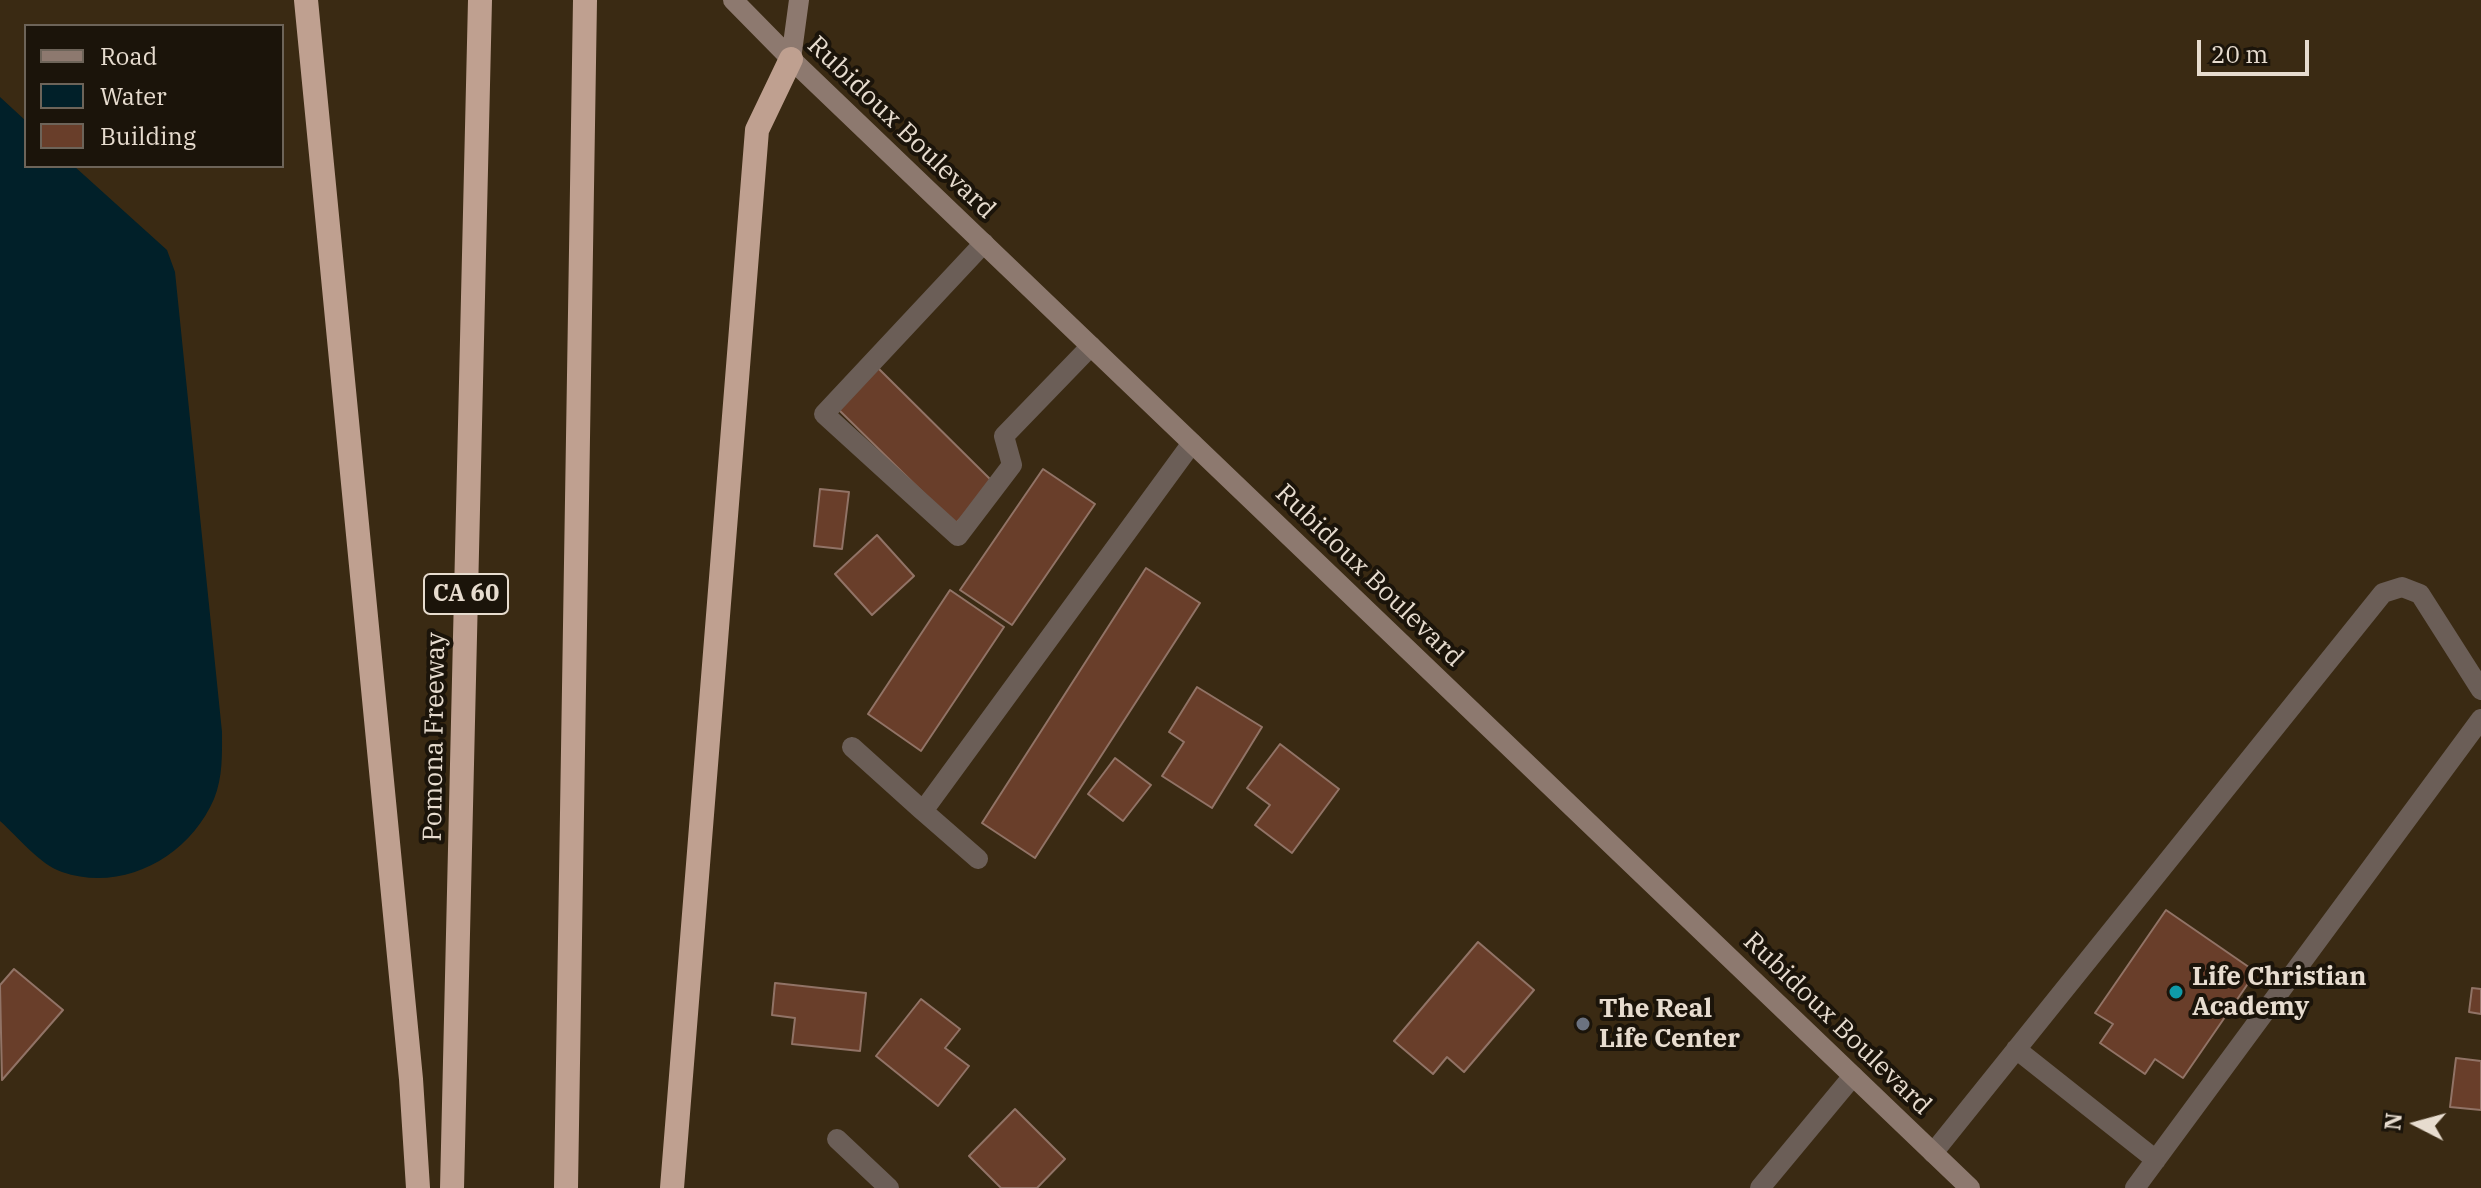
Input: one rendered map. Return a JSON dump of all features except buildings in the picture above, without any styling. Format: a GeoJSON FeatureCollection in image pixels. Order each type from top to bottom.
{"type":"FeatureCollection","features":[{"type":"Feature","properties":{"kind":"highway"},"geometry":{"type":"LineString","coordinates":[[306,0],[406,1020],[418,1188]]}},
{"type":"Feature","properties":{"kind":"highway","name":"Pomona Freeway"},"geometry":{"type":"LineString","coordinates":[[452,1188],[480,0]]}},
{"type":"Feature","properties":{"kind":"highway"},"geometry":{"type":"LineString","coordinates":[[566,1188],[585,0]]}},
{"type":"Feature","properties":{"kind":"highway"},"geometry":{"type":"LineString","coordinates":[[672,1188],[757,130],[791,59]]}},
{"type":"Feature","properties":{"kind":"main road","name":"Rubidoux Boulevard"},"geometry":{"type":"LineString","coordinates":[[733,0],[1970,1188]]}},
{"type":"Feature","properties":{"kind":"main road"},"geometry":{"type":"LineString","coordinates":[[791,59],[799,0]]}},
{"type":"Feature","properties":{"kind":"street"},"geometry":{"type":"LineString","coordinates":[[984,243],[824,414],[958,536],[1012,465],[1004,436],[1091,346]]}},
{"type":"Feature","properties":{"kind":"street"},"geometry":{"type":"LineString","coordinates":[[923,811],[1192,443]]}},
{"type":"Feature","properties":{"kind":"street"},"geometry":{"type":"LineString","coordinates":[[1933,1153],[2383,593],[2402,587],[2420,594],[2481,690]]}},
{"type":"Feature","properties":{"kind":"street"},"geometry":{"type":"LineString","coordinates":[[2135,1188],[2481,719]]}},
{"type":"Feature","properties":{"kind":"street"},"geometry":{"type":"LineString","coordinates":[[852,747],[978,859]]}},
{"type":"Feature","properties":{"kind":"street"},"geometry":{"type":"LineString","coordinates":[[2016,1049],[2156,1160]]}},
{"type":"Feature","properties":{"kind":"street"},"geometry":{"type":"LineString","coordinates":[[1760,1188],[1853,1076]]}},
{"type":"Feature","properties":{"kind":"street"},"geometry":{"type":"LineString","coordinates":[[837,1139],[889,1188]]}},
{"type":"Feature","properties":{"kind":"water"},"geometry":{"type":"Polygon","coordinates":[[[0,97],[24,119],[24,168],[76,168],[167,250],[175,272],[222,732],[222,757],[217,791],[203,820],[171,853],[152,865],[130,873],[108,878],[62,872],[37,857],[0,821],[0,97]]]}},
{"type":"Feature","properties":{"kind":"place","name":"Life Christian Academy"},"geometry":{"type":"Point","coordinates":[2176,992]}},
{"type":"Feature","properties":{"kind":"place","name":"The Real Life Center"},"geometry":{"type":"Point","coordinates":[1583,1024]}}]}
